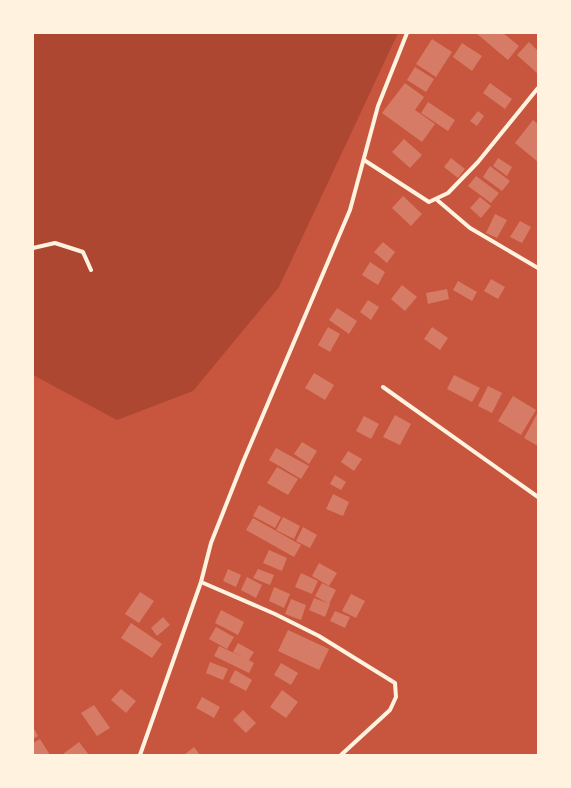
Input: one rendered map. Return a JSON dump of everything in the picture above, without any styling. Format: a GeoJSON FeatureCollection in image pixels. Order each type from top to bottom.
{"type":"FeatureCollection","features":[{"type":"Feature","properties":{"kind":"street"},"geometry":{"type":"LineString","coordinates":[[140,755],[201,582],[211,543],[243,462],[350,210],[378,106],[407,33]]}},
{"type":"Feature","properties":{"kind":"street"},"geometry":{"type":"LineString","coordinates":[[364,160],[429,202],[448,193],[478,162],[538,88]]}},
{"type":"Feature","properties":{"kind":"street"},"geometry":{"type":"LineString","coordinates":[[436,199],[470,228],[538,268]]}},
{"type":"Feature","properties":{"kind":"street"},"geometry":{"type":"LineString","coordinates":[[33,248],[55,243],[83,252],[91,270]]}},
{"type":"Feature","properties":{"kind":"street"},"geometry":{"type":"LineString","coordinates":[[383,387],[538,497]]}},
{"type":"Feature","properties":{"kind":"street"},"geometry":{"type":"LineString","coordinates":[[201,582],[319,636],[394,683],[396,697],[390,710],[341,755]]}},
{"type":"Feature","properties":{"kind":"shaded area"},"geometry":{"type":"Polygon","coordinates":[[[33,33],[398,33],[279,287],[193,391],[117,420],[33,375],[33,33]]]}},
{"type":"Feature","properties":{"kind":"building"},"geometry":{"type":"Polygon","coordinates":[[[476,33],[503,33],[519,46],[508,60],[476,33]]]}},
{"type":"Feature","properties":{"kind":"building"},"geometry":{"type":"Polygon","coordinates":[[[432,39],[452,52],[436,77],[416,64],[432,39]]]}},
{"type":"Feature","properties":{"kind":"building"},"geometry":{"type":"Polygon","coordinates":[[[529,42],[538,51],[537,73],[517,55],[529,42]]]}},
{"type":"Feature","properties":{"kind":"building"},"geometry":{"type":"Polygon","coordinates":[[[462,43],[482,56],[472,71],[453,57],[462,43]]]}},
{"type":"Feature","properties":{"kind":"building"},"geometry":{"type":"Polygon","coordinates":[[[415,67],[434,79],[426,92],[407,80],[415,67]]]}},
{"type":"Feature","properties":{"kind":"building"},"geometry":{"type":"Polygon","coordinates":[[[405,83],[424,97],[415,110],[435,124],[422,142],[382,113],[405,83]]]}},
{"type":"Feature","properties":{"kind":"building"},"geometry":{"type":"Polygon","coordinates":[[[490,83],[512,99],[505,109],[483,93],[490,83]]]}},
{"type":"Feature","properties":{"kind":"building"},"geometry":{"type":"Polygon","coordinates":[[[428,102],[455,120],[448,131],[421,113],[428,102]]]}},
{"type":"Feature","properties":{"kind":"building"},"geometry":{"type":"Polygon","coordinates":[[[478,111],[484,116],[477,126],[470,121],[478,111]]]}},
{"type":"Feature","properties":{"kind":"building"},"geometry":{"type":"Polygon","coordinates":[[[533,120],[538,124],[538,162],[515,143],[533,120]]]}},
{"type":"Feature","properties":{"kind":"building"},"geometry":{"type":"Polygon","coordinates":[[[404,139],[422,155],[410,168],[392,152],[404,139]]]}},
{"type":"Feature","properties":{"kind":"building"},"geometry":{"type":"Polygon","coordinates":[[[451,158],[465,169],[458,178],[444,167],[451,158]]]}},
{"type":"Feature","properties":{"kind":"building"},"geometry":{"type":"Polygon","coordinates":[[[498,158],[512,167],[507,176],[493,166],[498,158]]]}},
{"type":"Feature","properties":{"kind":"building"},"geometry":{"type":"Polygon","coordinates":[[[490,166],[510,181],[502,191],[483,177],[490,166]]]}},
{"type":"Feature","properties":{"kind":"building"},"geometry":{"type":"Polygon","coordinates":[[[476,176],[499,193],[491,203],[468,186],[476,176]]]}},
{"type":"Feature","properties":{"kind":"building"},"geometry":{"type":"Polygon","coordinates":[[[403,196],[422,214],[411,226],[392,208],[403,196]]]}},
{"type":"Feature","properties":{"kind":"building"},"geometry":{"type":"Polygon","coordinates":[[[480,197],[491,206],[481,218],[470,208],[480,197]]]}},
{"type":"Feature","properties":{"kind":"building"},"geometry":{"type":"Polygon","coordinates":[[[495,214],[507,220],[497,238],[486,233],[495,214]]]}},
{"type":"Feature","properties":{"kind":"building"},"geometry":{"type":"Polygon","coordinates":[[[520,221],[531,227],[522,243],[510,237],[520,221]]]}},
{"type":"Feature","properties":{"kind":"building"},"geometry":{"type":"Polygon","coordinates":[[[383,242],[395,252],[387,263],[374,252],[383,242]]]}},
{"type":"Feature","properties":{"kind":"building"},"geometry":{"type":"Polygon","coordinates":[[[370,262],[385,272],[378,285],[362,275],[370,262]]]}},
{"type":"Feature","properties":{"kind":"building"},"geometry":{"type":"Polygon","coordinates":[[[491,279],[505,287],[498,299],[484,291],[491,279]]]}},
{"type":"Feature","properties":{"kind":"building"},"geometry":{"type":"Polygon","coordinates":[[[458,281],[477,292],[472,301],[453,290],[458,281]]]}},
{"type":"Feature","properties":{"kind":"building"},"geometry":{"type":"Polygon","coordinates":[[[402,285],[417,297],[405,311],[391,299],[402,285]]]}},
{"type":"Feature","properties":{"kind":"building"},"geometry":{"type":"Polygon","coordinates":[[[447,289],[449,299],[428,304],[426,293],[447,289]]]}},
{"type":"Feature","properties":{"kind":"building"},"geometry":{"type":"Polygon","coordinates":[[[368,300],[379,307],[371,320],[360,312],[368,300]]]}},
{"type":"Feature","properties":{"kind":"building"},"geometry":{"type":"Polygon","coordinates":[[[337,308],[357,321],[349,334],[329,320],[337,308]]]}},
{"type":"Feature","properties":{"kind":"building"},"geometry":{"type":"Polygon","coordinates":[[[328,327],[340,334],[330,352],[318,345],[328,327]]]}},
{"type":"Feature","properties":{"kind":"building"},"geometry":{"type":"Polygon","coordinates":[[[432,327],[448,338],[440,350],[424,339],[432,327]]]}},
{"type":"Feature","properties":{"kind":"building"},"geometry":{"type":"Polygon","coordinates":[[[314,373],[334,385],[325,400],[305,388],[314,373]]]}},
{"type":"Feature","properties":{"kind":"building"},"geometry":{"type":"Polygon","coordinates":[[[454,375],[480,388],[472,402],[447,389],[454,375]]]}},
{"type":"Feature","properties":{"kind":"building"},"geometry":{"type":"Polygon","coordinates":[[[488,386],[502,393],[492,413],[478,406],[488,386]]]}},
{"type":"Feature","properties":{"kind":"building"},"geometry":{"type":"Polygon","coordinates":[[[513,396],[536,410],[521,435],[498,421],[513,396]]]}},
{"type":"Feature","properties":{"kind":"building"},"geometry":{"type":"Polygon","coordinates":[[[538,412],[538,446],[524,438],[538,412]]]}},
{"type":"Feature","properties":{"kind":"building"},"geometry":{"type":"Polygon","coordinates":[[[395,415],[411,424],[400,445],[383,437],[395,415]]]}},
{"type":"Feature","properties":{"kind":"building"},"geometry":{"type":"Polygon","coordinates":[[[364,416],[379,424],[371,439],[356,431],[364,416]]]}},
{"type":"Feature","properties":{"kind":"building"},"geometry":{"type":"Polygon","coordinates":[[[302,442],[317,451],[309,464],[294,454],[302,442]]]}},
{"type":"Feature","properties":{"kind":"building"},"geometry":{"type":"Polygon","coordinates":[[[276,448],[309,466],[301,479],[269,460],[276,448]]]}},
{"type":"Feature","properties":{"kind":"building"},"geometry":{"type":"Polygon","coordinates":[[[348,451],[362,459],[354,471],[341,462],[348,451]]]}},
{"type":"Feature","properties":{"kind":"building"},"geometry":{"type":"Polygon","coordinates":[[[277,467],[298,479],[288,495],[267,483],[277,467]]]}},
{"type":"Feature","properties":{"kind":"building"},"geometry":{"type":"Polygon","coordinates":[[[335,475],[346,482],[341,490],[330,484],[335,475]]]}},
{"type":"Feature","properties":{"kind":"building"},"geometry":{"type":"Polygon","coordinates":[[[333,494],[349,502],[343,516],[326,509],[333,494]]]}},
{"type":"Feature","properties":{"kind":"building"},"geometry":{"type":"Polygon","coordinates":[[[259,505],[281,517],[275,528],[253,516],[259,505]]]}},
{"type":"Feature","properties":{"kind":"building"},"geometry":{"type":"Polygon","coordinates":[[[283,517],[300,526],[294,539],[276,530],[283,517]]]}},
{"type":"Feature","properties":{"kind":"building"},"geometry":{"type":"Polygon","coordinates":[[[253,518],[301,545],[294,557],[246,530],[253,518]]]}},
{"type":"Feature","properties":{"kind":"building"},"geometry":{"type":"Polygon","coordinates":[[[303,527],[317,535],[310,548],[296,541],[303,527]]]}},
{"type":"Feature","properties":{"kind":"building"},"geometry":{"type":"Polygon","coordinates":[[[269,550],[287,558],[282,571],[263,563],[269,550]]]}},
{"type":"Feature","properties":{"kind":"building"},"geometry":{"type":"Polygon","coordinates":[[[319,563],[337,573],[329,586],[312,576],[319,563]]]}},
{"type":"Feature","properties":{"kind":"building"},"geometry":{"type":"Polygon","coordinates":[[[228,569],[241,575],[236,587],[223,581],[228,569]]]}},
{"type":"Feature","properties":{"kind":"building"},"geometry":{"type":"Polygon","coordinates":[[[258,569],[274,575],[270,585],[253,578],[258,569]]]}},
{"type":"Feature","properties":{"kind":"building"},"geometry":{"type":"Polygon","coordinates":[[[301,573],[318,581],[312,594],[295,587],[301,573]]]}},
{"type":"Feature","properties":{"kind":"building"},"geometry":{"type":"Polygon","coordinates":[[[247,577],[262,585],[256,598],[241,590],[247,577]]]}},
{"type":"Feature","properties":{"kind":"building"},"geometry":{"type":"Polygon","coordinates":[[[322,583],[336,590],[329,604],[315,596],[322,583]]]}},
{"type":"Feature","properties":{"kind":"building"},"geometry":{"type":"Polygon","coordinates":[[[274,587],[290,594],[284,608],[269,601],[274,587]]]}},
{"type":"Feature","properties":{"kind":"building"},"geometry":{"type":"Polygon","coordinates":[[[140,592],[154,601],[139,623],[125,614],[140,592]]]}},
{"type":"Feature","properties":{"kind":"building"},"geometry":{"type":"Polygon","coordinates":[[[351,594],[365,601],[356,618],[342,611],[351,594]]]}},
{"type":"Feature","properties":{"kind":"building"},"geometry":{"type":"Polygon","coordinates":[[[314,598],[330,604],[325,617],[309,610],[314,598]]]}},
{"type":"Feature","properties":{"kind":"building"},"geometry":{"type":"Polygon","coordinates":[[[291,599],[306,605],[301,620],[285,614],[291,599]]]}},
{"type":"Feature","properties":{"kind":"building"},"geometry":{"type":"Polygon","coordinates":[[[221,610],[244,622],[238,635],[215,623],[221,610]]]}},
{"type":"Feature","properties":{"kind":"building"},"geometry":{"type":"Polygon","coordinates":[[[335,611],[350,617],[345,628],[330,621],[335,611]]]}},
{"type":"Feature","properties":{"kind":"building"},"geometry":{"type":"Polygon","coordinates":[[[163,617],[170,625],[157,636],[151,628],[163,617]]]}},
{"type":"Feature","properties":{"kind":"building"},"geometry":{"type":"Polygon","coordinates":[[[131,623],[162,644],[152,658],[121,638],[131,623]]]}},
{"type":"Feature","properties":{"kind":"building"},"geometry":{"type":"Polygon","coordinates":[[[216,627],[234,637],[227,649],[209,639],[216,627]]]}},
{"type":"Feature","properties":{"kind":"building"},"geometry":{"type":"Polygon","coordinates":[[[288,630],[329,649],[319,670],[278,651],[288,630]]]}},
{"type":"Feature","properties":{"kind":"building"},"geometry":{"type":"Polygon","coordinates":[[[238,643],[254,652],[249,660],[254,663],[249,673],[214,656],[219,646],[245,658],[233,652],[238,643]]]}},
{"type":"Feature","properties":{"kind":"building"},"geometry":{"type":"Polygon","coordinates":[[[210,662],[228,669],[223,680],[206,673],[210,662]]]}},
{"type":"Feature","properties":{"kind":"building"},"geometry":{"type":"Polygon","coordinates":[[[281,663],[298,673],[291,685],[274,675],[281,663]]]}},
{"type":"Feature","properties":{"kind":"building"},"geometry":{"type":"Polygon","coordinates":[[[235,670],[252,680],[246,691],[229,682],[235,670]]]}},
{"type":"Feature","properties":{"kind":"building"},"geometry":{"type":"Polygon","coordinates":[[[121,689],[136,701],[126,713],[111,700],[121,689]]]}},
{"type":"Feature","properties":{"kind":"building"},"geometry":{"type":"Polygon","coordinates":[[[282,690],[298,702],[286,718],[270,707],[282,690]]]}},
{"type":"Feature","properties":{"kind":"building"},"geometry":{"type":"Polygon","coordinates":[[[202,697],[220,707],[214,718],[196,708],[202,697]]]}},
{"type":"Feature","properties":{"kind":"building"},"geometry":{"type":"Polygon","coordinates":[[[94,705],[110,728],[97,736],[81,713],[94,705]]]}},
{"type":"Feature","properties":{"kind":"building"},"geometry":{"type":"Polygon","coordinates":[[[243,710],[256,723],[246,733],[233,720],[243,710]]]}},
{"type":"Feature","properties":{"kind":"building"},"geometry":{"type":"Polygon","coordinates":[[[33,727],[38,736],[33,739],[33,727]]]}},
{"type":"Feature","properties":{"kind":"building"},"geometry":{"type":"Polygon","coordinates":[[[40,739],[50,755],[33,755],[33,743],[40,739]]]}},
{"type":"Feature","properties":{"kind":"building"},"geometry":{"type":"Polygon","coordinates":[[[79,742],[89,755],[63,754],[79,742]]]}},
{"type":"Feature","properties":{"kind":"building"},"geometry":{"type":"Polygon","coordinates":[[[194,747],[200,755],[184,755],[194,747]]]}}]}
